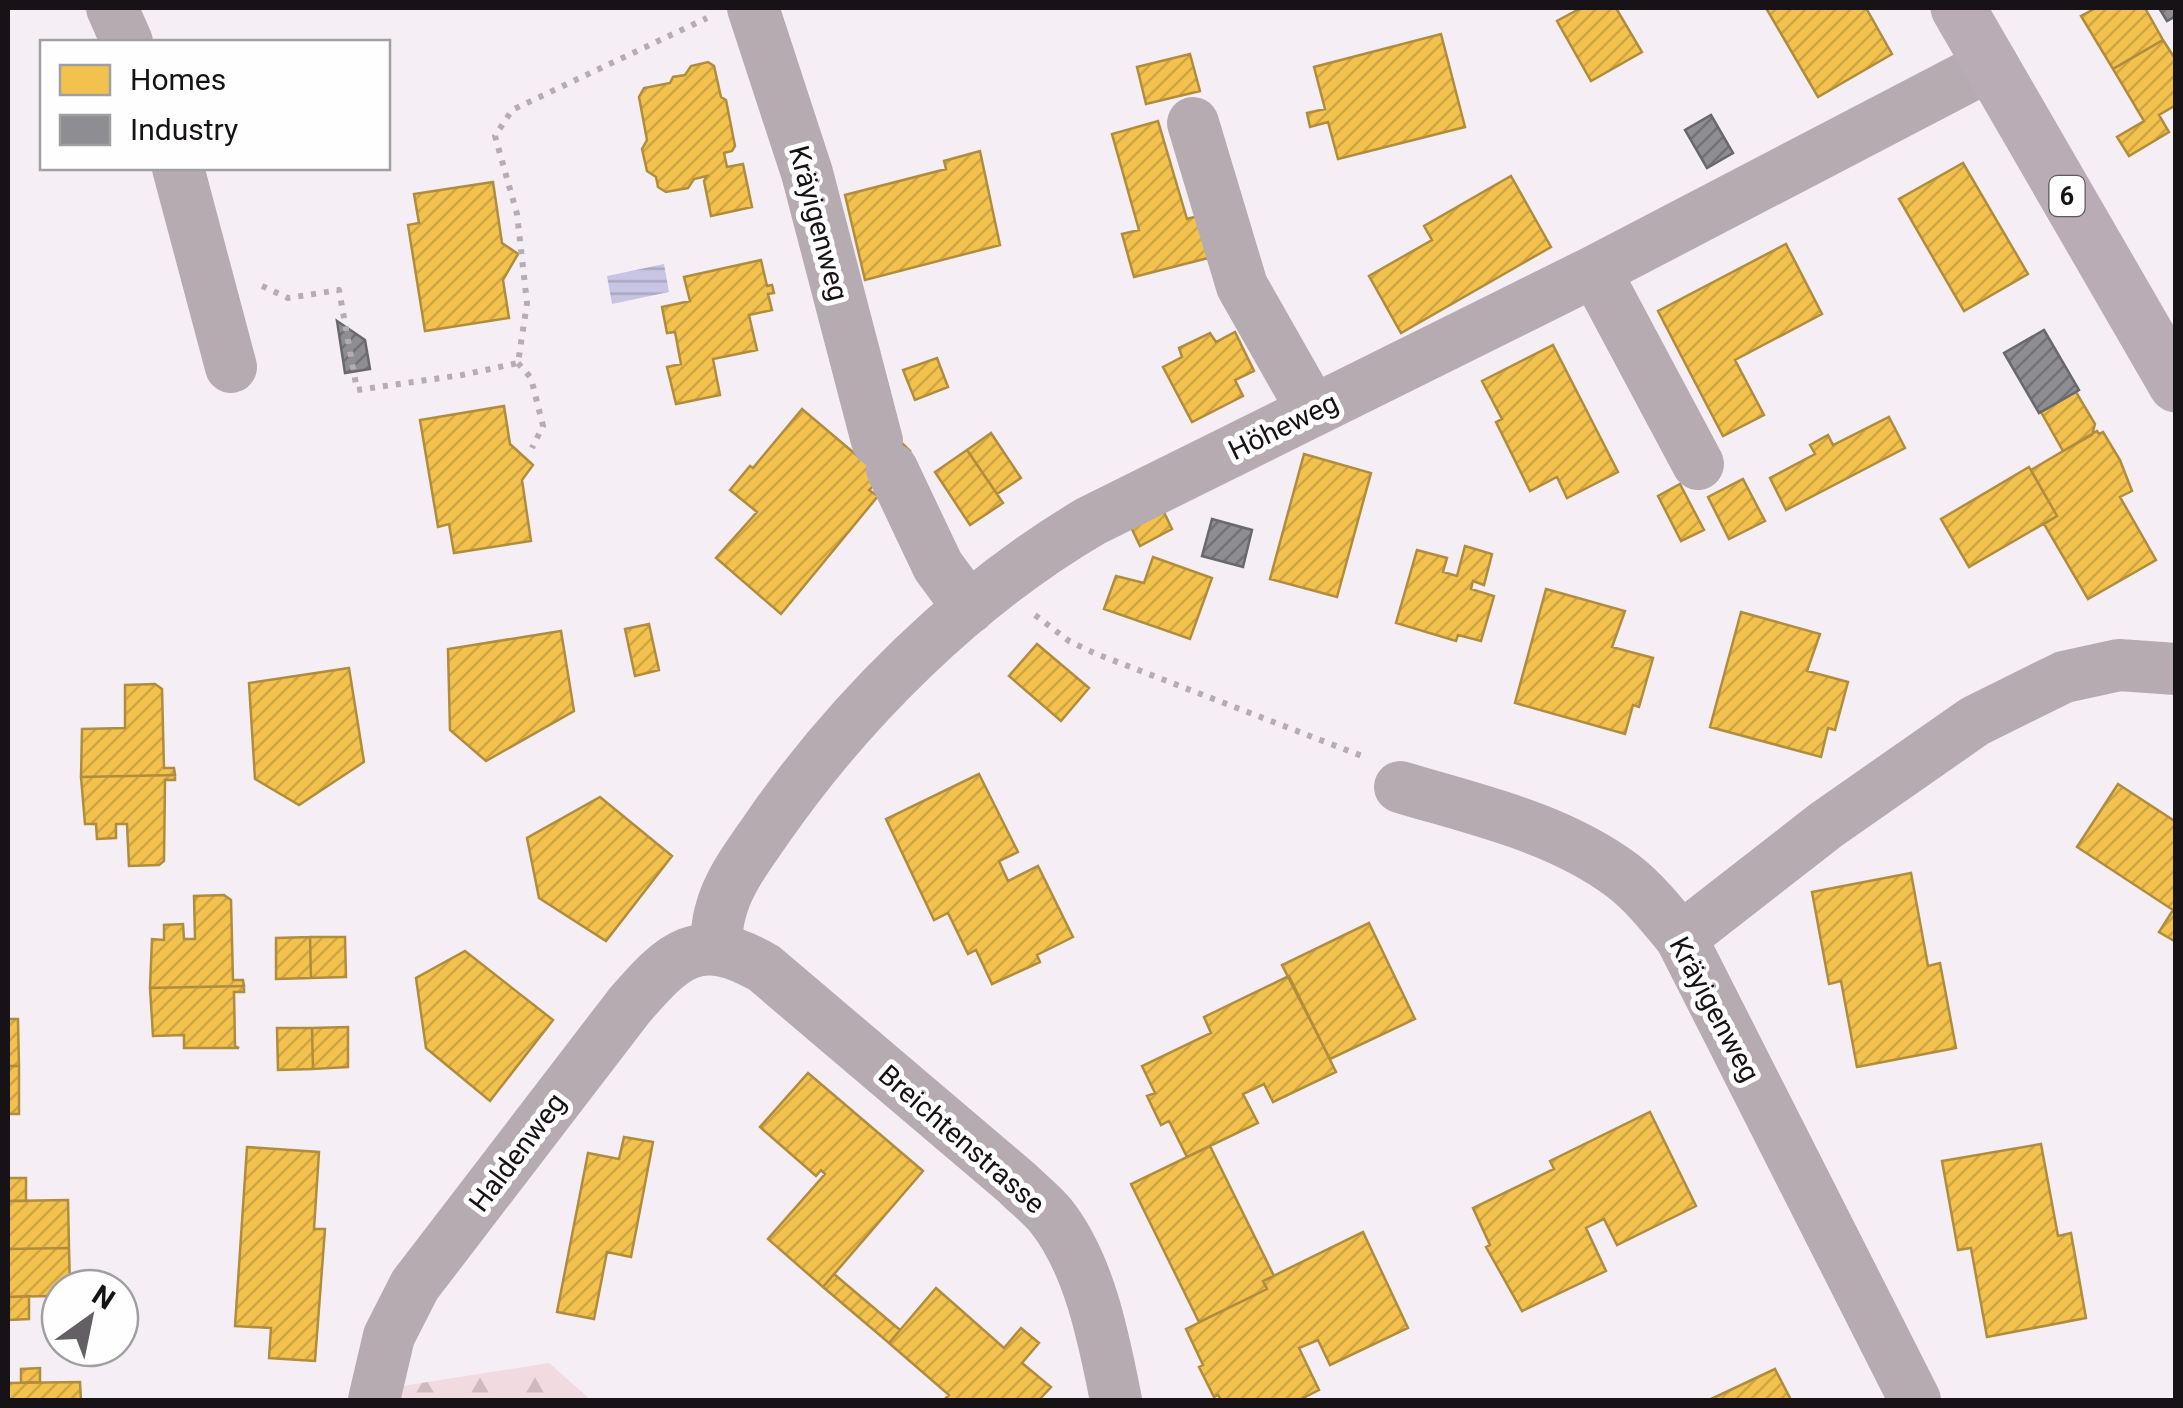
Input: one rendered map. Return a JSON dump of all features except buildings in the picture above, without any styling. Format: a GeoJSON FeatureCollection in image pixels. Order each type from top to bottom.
{"type":"FeatureCollection","features":[{"type":"Feature","properties":{"kind":"main road","name":"6"},"geometry":{"type":"LineString","coordinates":[[1979,26],[2167,352]]}},
{"type":"Feature","properties":{"kind":"street"},"geometry":{"type":"LineString","coordinates":[[112,8],[126,40]]}},
{"type":"Feature","properties":{"kind":"street","name":"Kräyigenweg"},"geometry":{"type":"LineString","coordinates":[[733,11],[807,173],[884,455],[938,566],[986,596]]}},
{"type":"Feature","properties":{"kind":"street","name":"Höheweg"},"geometry":{"type":"LineString","coordinates":[[715,948],[720,911],[732,882],[800,781],[861,710],[986,596],[1055,542],[1596,271],[1979,26]]}},
{"type":"Feature","properties":{"kind":"street"},"geometry":{"type":"LineString","coordinates":[[1193,124],[1242,286],[1313,411]]}},
{"type":"Feature","properties":{"kind":"street"},"geometry":{"type":"LineString","coordinates":[[179,170],[231,367]]}},
{"type":"Feature","properties":{"kind":"street"},"geometry":{"type":"LineString","coordinates":[[1596,271],[1698,464]]}},
{"type":"Feature","properties":{"kind":"street"},"geometry":{"type":"LineString","coordinates":[[1681,938],[1826,825],[1975,721],[2064,677],[2119,665],[2176,669]]}},
{"type":"Feature","properties":{"kind":"street","name":"Kräyigenweg"},"geometry":{"type":"LineString","coordinates":[[1400,787],[1533,827],[1584,851],[1624,877],[1656,906],[1681,938],[1915,1400]]}},
{"type":"Feature","properties":{"kind":"street","name":"Haldenweg"},"geometry":{"type":"LineString","coordinates":[[374,1400],[389,1336],[415,1285],[659,972],[685,952],[715,948]]}},
{"type":"Feature","properties":{"kind":"street","name":"Breichtenstrasse"},"geometry":{"type":"LineString","coordinates":[[715,948],[739,954],[764,968],[1017,1183],[1050,1216],[1071,1248],[1090,1299],[1116,1400]]}},
{"type":"Feature","properties":{"kind":"path"},"geometry":{"type":"LineString","coordinates":[[532,448],[542,426],[531,378],[518,363],[527,304],[517,214],[496,136],[512,110],[733,11]]}},
{"type":"Feature","properties":{"kind":"path"},"geometry":{"type":"LineString","coordinates":[[204,268],[229,271],[288,298],[339,290],[357,390],[518,363]]}},
{"type":"Feature","properties":{"kind":"path"},"geometry":{"type":"LineString","coordinates":[[986,596],[1070,640],[1163,680],[1375,761],[1400,787]]}},
{"type":"Feature","properties":{"kind":"green space"},"geometry":{"type":"Polygon","coordinates":[[[549,1363],[591,1400],[399,1400],[402,1386],[549,1363]]]}},
{"type":"Feature","properties":{"kind":"shaded area"},"geometry":{"type":"Polygon","coordinates":[[[664,264],[669,292],[612,304],[607,276],[664,264]]]}}]}
